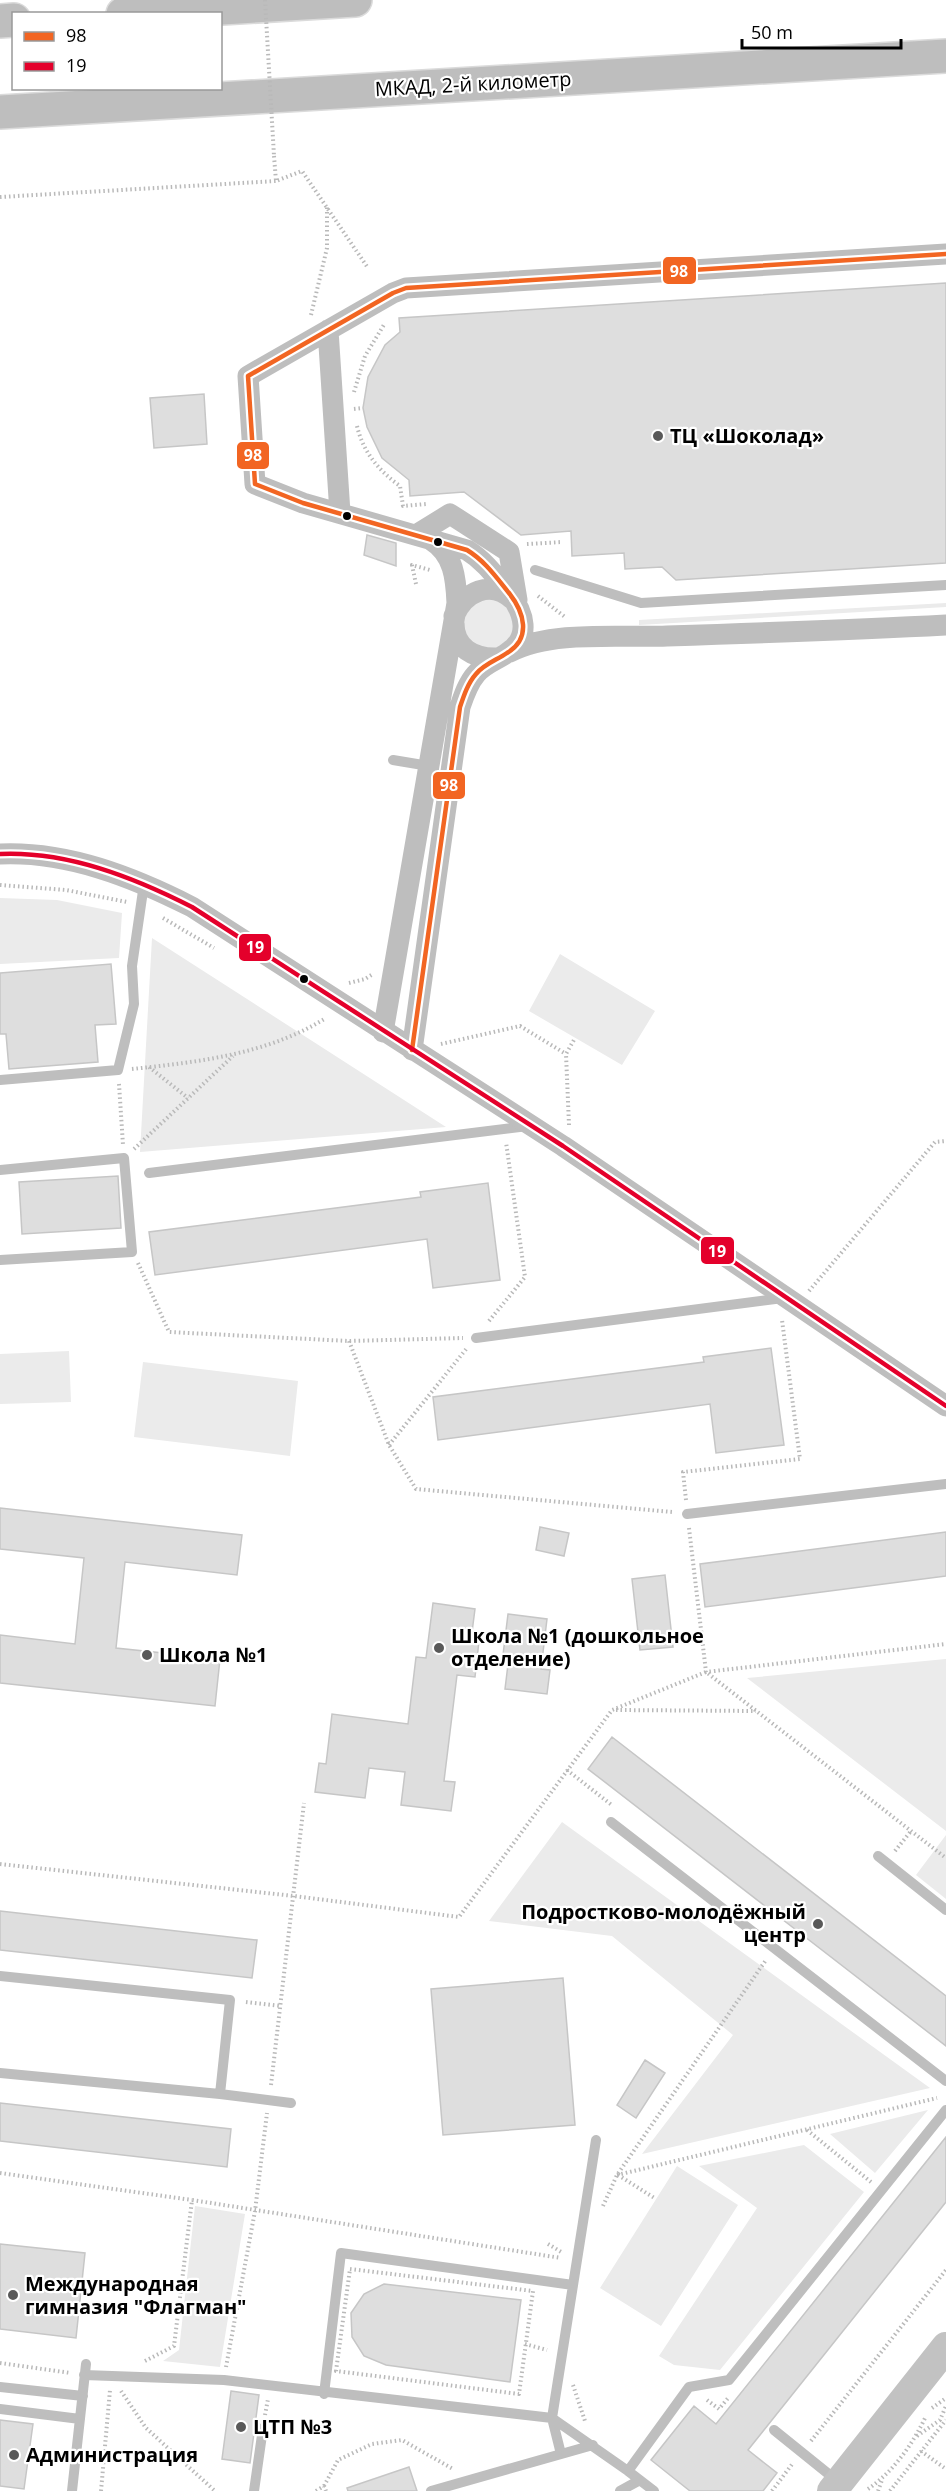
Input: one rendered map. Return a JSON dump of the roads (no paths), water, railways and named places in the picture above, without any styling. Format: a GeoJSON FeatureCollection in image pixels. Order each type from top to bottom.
{"type":"FeatureCollection","features":[{"type":"Feature","properties":{"kind":"highway"},"geometry":{"type":"LineString","coordinates":[[156,12],[355,0]]}},
{"type":"Feature","properties":{"kind":"highway","name":"МКАД, 2-й километр"},"geometry":{"type":"LineString","coordinates":[[0,112],[946,56]]}},
{"type":"Feature","properties":{"kind":"street"},"geometry":{"type":"LineString","coordinates":[[526,598],[476,555],[467,550],[303,503],[255,484],[248,376],[393,292],[420,286],[946,254]]}},
{"type":"Feature","properties":{"kind":"street"},"geometry":{"type":"LineString","coordinates":[[328,330],[340,513]]}},
{"type":"Feature","properties":{"kind":"street"},"geometry":{"type":"LineString","coordinates":[[420,1048],[460,707],[468,685],[477,673],[519,642],[524,630],[523,616],[526,598],[509,552],[450,514],[421,536]]}},
{"type":"Feature","properties":{"kind":"street"},"geometry":{"type":"LineString","coordinates":[[421,536],[441,548],[453,568],[456,591],[454,632],[460,645],[470,654],[483,659],[503,655],[536,642],[799,633],[946,625]]}},
{"type":"Feature","properties":{"kind":"street"},"geometry":{"type":"LineString","coordinates":[[384,1032],[397,925],[429,766],[454,618],[459,605],[468,595],[480,590],[501,591],[526,598]]}},
{"type":"Feature","properties":{"kind":"street"},"geometry":{"type":"LineString","coordinates":[[0,854],[68,860],[142,894],[192,907],[384,1032],[420,1048],[531,1126],[946,1406]]}},
{"type":"Feature","properties":{"kind":"street"},"geometry":{"type":"LineString","coordinates":[[845,2488],[946,2348]]}},
{"type":"Feature","properties":{"kind":"lane"},"geometry":{"type":"LineString","coordinates":[[535,570],[641,603],[946,585]]}},
{"type":"Feature","properties":{"kind":"lane"},"geometry":{"type":"LineString","coordinates":[[393,760],[429,766]]}},
{"type":"Feature","properties":{"kind":"lane"},"geometry":{"type":"LineString","coordinates":[[0,1080],[118,1070],[134,1004],[132,966],[142,894]]}},
{"type":"Feature","properties":{"kind":"lane"},"geometry":{"type":"LineString","coordinates":[[150,1173],[531,1126]]}},
{"type":"Feature","properties":{"kind":"lane"},"geometry":{"type":"LineString","coordinates":[[0,1170],[124,1158],[132,1252],[0,1260]]}},
{"type":"Feature","properties":{"kind":"lane"},"geometry":{"type":"LineString","coordinates":[[476,1338],[791,1302]]}},
{"type":"Feature","properties":{"kind":"lane"},"geometry":{"type":"LineString","coordinates":[[687,1514],[946,1484]]}},
{"type":"Feature","properties":{"kind":"lane"},"geometry":{"type":"LineString","coordinates":[[611,1822],[946,2081]]}},
{"type":"Feature","properties":{"kind":"lane"},"geometry":{"type":"LineString","coordinates":[[882,1859],[946,1910]]}},
{"type":"Feature","properties":{"kind":"lane"},"geometry":{"type":"LineString","coordinates":[[0,1976],[230,2000],[220,2094]]}},
{"type":"Feature","properties":{"kind":"lane"},"geometry":{"type":"LineString","coordinates":[[0,2073],[291,2103]]}},
{"type":"Feature","properties":{"kind":"lane"},"geometry":{"type":"LineString","coordinates":[[627,2471],[689,2387],[729,2380],[946,2110]]}},
{"type":"Feature","properties":{"kind":"lane"},"geometry":{"type":"LineString","coordinates":[[561,2454],[552,2418],[596,2140]]}},
{"type":"Feature","properties":{"kind":"lane"},"geometry":{"type":"LineString","coordinates":[[324,2394],[341,2253],[573,2285]]}},
{"type":"Feature","properties":{"kind":"lane"},"geometry":{"type":"LineString","coordinates":[[72,2491],[85,2370],[112,2378],[224,2380],[324,2394],[552,2418],[593,2445],[654,2491]]}},
{"type":"Feature","properties":{"kind":"lane"},"geometry":{"type":"LineString","coordinates":[[0,2387],[83,2396]]}},
{"type":"Feature","properties":{"kind":"lane"},"geometry":{"type":"LineString","coordinates":[[0,2409],[80,2419]]}},
{"type":"Feature","properties":{"kind":"lane"},"geometry":{"type":"LineString","coordinates":[[254,2491],[263,2428]]}},
{"type":"Feature","properties":{"kind":"lane"},"geometry":{"type":"LineString","coordinates":[[774,2430],[845,2488]]}},
{"type":"Feature","properties":{"kind":"lane"},"geometry":{"type":"LineString","coordinates":[[431,2491],[593,2445]]}},
{"type":"Feature","properties":{"kind":"lane"},"geometry":{"type":"LineString","coordinates":[[620,2491],[640,2480]]}},
{"type":"Feature","properties":{"kind":"place","name":"ТЦ «Шоколад»"},"geometry":{"type":"Point","coordinates":[658,436]}},
{"type":"Feature","properties":{"kind":"place","name":"Школа №1 (дошкольное отделение)"},"geometry":{"type":"Point","coordinates":[439,1648]}},
{"type":"Feature","properties":{"kind":"place","name":"Школа №1"},"geometry":{"type":"Point","coordinates":[147,1655]}},
{"type":"Feature","properties":{"kind":"place","name":"Подростково-молодёжный центр"},"geometry":{"type":"Point","coordinates":[818,1924]}},
{"type":"Feature","properties":{"kind":"place","name":"Международная гимназия \"Флагман\""},"geometry":{"type":"Point","coordinates":[13,2295]}},
{"type":"Feature","properties":{"kind":"place","name":"ЦТП №3"},"geometry":{"type":"Point","coordinates":[241,2427]}},
{"type":"Feature","properties":{"kind":"place","name":"Администрация"},"geometry":{"type":"Point","coordinates":[14,2455]}}]}
